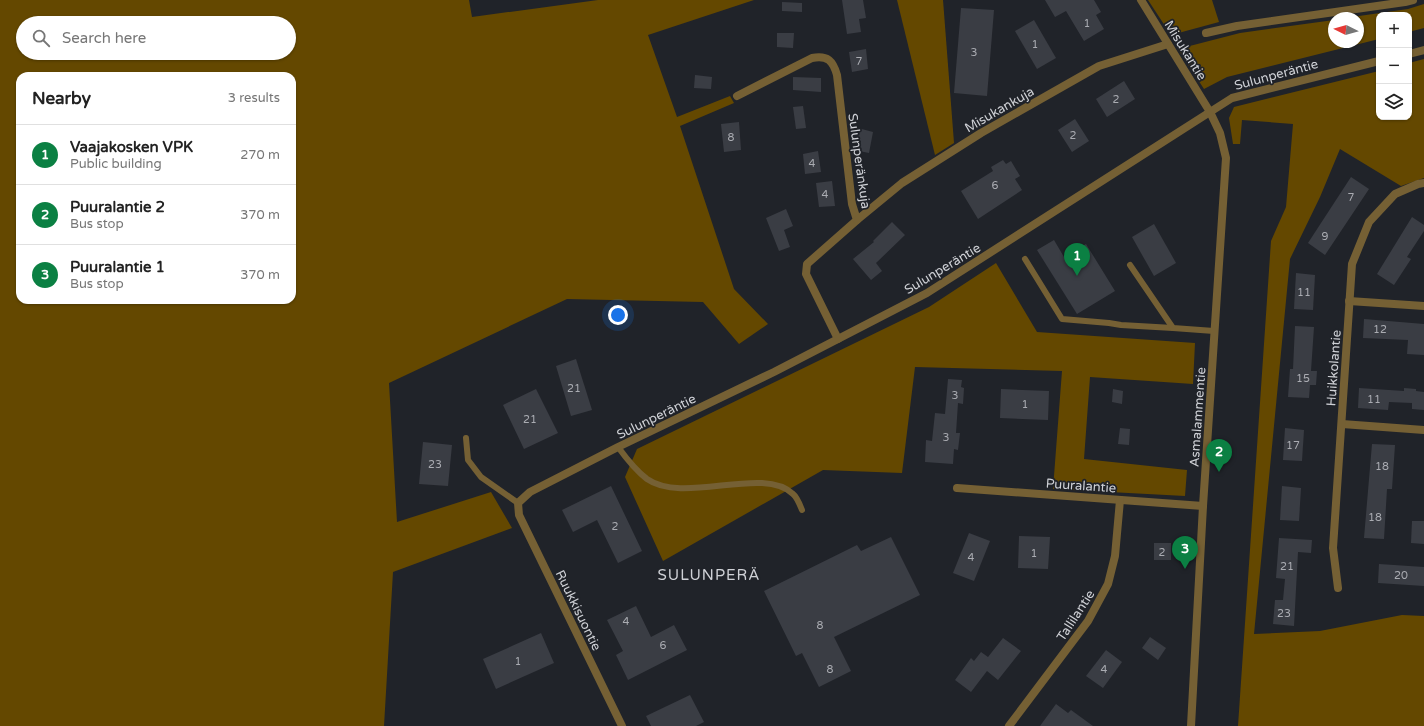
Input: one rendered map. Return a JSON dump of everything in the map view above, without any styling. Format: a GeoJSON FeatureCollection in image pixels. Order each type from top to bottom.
{"type":"FeatureCollection","features":[{"type":"Feature","properties":{"kind":"street","name":"Misukantie"},"geometry":{"type":"LineString","coordinates":[[1141,0],[1210,112]]}},
{"type":"Feature","properties":{"kind":"street"},"geometry":{"type":"LineString","coordinates":[[1206,33],[1238,26],[1413,0]]}},
{"type":"Feature","properties":{"kind":"street","name":"Misukankuja"},"geometry":{"type":"LineString","coordinates":[[857,220],[902,183],[994,125],[1099,66],[1168,44]]}},
{"type":"Feature","properties":{"kind":"street"},"geometry":{"type":"LineString","coordinates":[[1412,53],[1424,50]]}},
{"type":"Feature","properties":{"kind":"street","name":"Sulunperänkuja"},"geometry":{"type":"LineString","coordinates":[[737,96],[812,58],[826,58],[834,65],[837,75],[852,204],[857,220],[807,264],[806,274],[838,339]]}},
{"type":"Feature","properties":{"kind":"street","name":"Sulunperäntie"},"geometry":{"type":"LineString","coordinates":[[518,503],[530,492],[618,447],[774,372],[926,293],[1232,98],[1376,62]]}},
{"type":"Feature","properties":{"kind":"street","name":"Asmalammentie"},"geometry":{"type":"LineString","coordinates":[[1191,726],[1203,506],[1226,158],[1220,133],[1210,112]]}},
{"type":"Feature","properties":{"kind":"street","name":"Huikkolantie"},"geometry":{"type":"LineString","coordinates":[[1338,588],[1333,548],[1352,264],[1369,222],[1395,194],[1418,184],[1424,184]]}},
{"type":"Feature","properties":{"kind":"street"},"geometry":{"type":"LineString","coordinates":[[1349,301],[1424,306]]}},
{"type":"Feature","properties":{"kind":"street"},"geometry":{"type":"LineString","coordinates":[[1342,424],[1424,430]]}},
{"type":"Feature","properties":{"kind":"street","name":"Puuralantie"},"geometry":{"type":"LineString","coordinates":[[957,488],[1203,506]]}},
{"type":"Feature","properties":{"kind":"street","name":"Tallilantie"},"geometry":{"type":"LineString","coordinates":[[1009,726],[1088,622],[1108,584],[1116,556],[1120,500]]}},
{"type":"Feature","properties":{"kind":"street","name":"Ruukkisuontie"},"geometry":{"type":"LineString","coordinates":[[518,503],[519,515],[622,726]]}},
{"type":"Feature","properties":{"kind":"lane"},"geometry":{"type":"LineString","coordinates":[[1025,259],[1062,319],[1121,325],[1214,331]]}},
{"type":"Feature","properties":{"kind":"lane"},"geometry":{"type":"LineString","coordinates":[[1130,265],[1173,328]]}},
{"type":"Feature","properties":{"kind":"lane"},"geometry":{"type":"LineString","coordinates":[[466,438],[468,460],[481,477],[518,503]]}},
{"type":"Feature","properties":{"kind":"lane"},"geometry":{"type":"LineString","coordinates":[[618,447],[630,464],[648,479],[667,487],[701,488],[756,482],[780,486],[794,494],[802,510]]}},
{"type":"Feature","properties":{"kind":"shaded area"},"geometry":{"type":"Polygon","coordinates":[[[0,0],[469,0],[472,17],[598,0],[754,0],[648,35],[677,117],[730,96],[734,103],[680,126],[734,289],[768,324],[739,344],[703,302],[567,299],[389,383],[397,522],[491,492],[512,528],[393,572],[384,726],[0,726],[0,0]]]}},
{"type":"Feature","properties":{"kind":"shaded area"},"geometry":{"type":"Polygon","coordinates":[[[897,0],[943,0],[954,143],[935,155],[897,0]]]}},
{"type":"Feature","properties":{"kind":"shaded area"},"geometry":{"type":"Polygon","coordinates":[[[1148,0],[1212,0],[1219,22],[1171,35],[1148,0]]]}},
{"type":"Feature","properties":{"kind":"shaded area"},"geometry":{"type":"Polygon","coordinates":[[[1424,4],[1424,28],[1412,31],[1412,12],[1387,12],[1408,9],[1424,4]]]}},
{"type":"Feature","properties":{"kind":"shaded area"},"geometry":{"type":"Polygon","coordinates":[[[1376,14],[1376,40],[1364,43],[1364,15],[1376,14]]]}},
{"type":"Feature","properties":{"kind":"shaded area"},"geometry":{"type":"Polygon","coordinates":[[[1328,21],[1328,48],[1343,48],[1227,77],[1204,89],[1178,49],[1240,33],[1328,21]]]}},
{"type":"Feature","properties":{"kind":"shaded area"},"geometry":{"type":"Polygon","coordinates":[[[1424,59],[1424,178],[1401,186],[1340,149],[1320,197],[1290,259],[1254,634],[1320,631],[1402,615],[1424,616],[1424,726],[1238,726],[1271,241],[1286,207],[1293,124],[1242,120],[1240,144],[1233,144],[1229,118],[1234,107],[1376,72],[1376,120],[1412,120],[1412,62],[1424,59]]]}},
{"type":"Feature","properties":{"kind":"shaded area"},"geometry":{"type":"Polygon","coordinates":[[[996,263],[1037,332],[1195,343],[1193,384],[1090,377],[1084,459],[1187,470],[1185,496],[1053,489],[1062,371],[915,367],[902,473],[823,470],[663,561],[625,477],[637,449],[929,307],[996,263]]]}},
{"type":"Feature","properties":{"kind":"building"},"geometry":{"type":"Polygon","coordinates":[[[842,0],[863,0],[866,18],[859,19],[861,32],[847,34],[842,0]]]}},
{"type":"Feature","properties":{"kind":"building"},"geometry":{"type":"Polygon","coordinates":[[[1045,0],[1094,0],[1101,12],[1096,15],[1104,29],[1084,41],[1066,11],[1055,17],[1045,0]]]}},
{"type":"Feature","properties":{"kind":"building"},"geometry":{"type":"Polygon","coordinates":[[[782,2],[802,3],[802,12],[782,11],[782,2]]]}},
{"type":"Feature","properties":{"kind":"building"},"geometry":{"type":"Polygon","coordinates":[[[961,8],[994,10],[987,96],[954,93],[961,8]]]}},
{"type":"Feature","properties":{"kind":"building"},"geometry":{"type":"Polygon","coordinates":[[[1034,20],[1056,58],[1037,69],[1015,31],[1034,20]]]}},
{"type":"Feature","properties":{"kind":"building"},"geometry":{"type":"Polygon","coordinates":[[[777,33],[794,33],[793,48],[777,47],[777,33]]]}},
{"type":"Feature","properties":{"kind":"building"},"geometry":{"type":"Polygon","coordinates":[[[866,49],[868,69],[852,72],[849,52],[866,49]]]}},
{"type":"Feature","properties":{"kind":"building"},"geometry":{"type":"Polygon","coordinates":[[[695,75],[712,77],[711,89],[694,88],[695,75]]]}},
{"type":"Feature","properties":{"kind":"building"},"geometry":{"type":"Polygon","coordinates":[[[793,77],[821,78],[821,92],[793,90],[793,77]]]}},
{"type":"Feature","properties":{"kind":"building"},"geometry":{"type":"Polygon","coordinates":[[[1124,81],[1135,99],[1107,117],[1096,99],[1124,81]]]}},
{"type":"Feature","properties":{"kind":"building"},"geometry":{"type":"Polygon","coordinates":[[[803,106],[806,128],[796,129],[793,107],[803,106]]]}},
{"type":"Feature","properties":{"kind":"building"},"geometry":{"type":"Polygon","coordinates":[[[1075,119],[1089,141],[1072,152],[1058,130],[1075,119]]]}},
{"type":"Feature","properties":{"kind":"building"},"geometry":{"type":"Polygon","coordinates":[[[739,122],[741,150],[724,152],[721,124],[739,122]]]}},
{"type":"Feature","properties":{"kind":"building"},"geometry":{"type":"Polygon","coordinates":[[[858,128],[873,132],[869,153],[859,151],[861,141],[856,140],[858,128]]]}},
{"type":"Feature","properties":{"kind":"building"},"geometry":{"type":"Polygon","coordinates":[[[818,151],[821,172],[805,174],[803,154],[818,151]]]}},
{"type":"Feature","properties":{"kind":"building"},"geometry":{"type":"Polygon","coordinates":[[[1003,160],[1006,164],[1011,161],[1020,176],[1015,179],[1022,190],[978,219],[961,191],[993,171],[991,167],[1003,160]]]}},
{"type":"Feature","properties":{"kind":"building"},"geometry":{"type":"Polygon","coordinates":[[[1351,177],[1369,189],[1325,255],[1308,243],[1351,177]]]}},
{"type":"Feature","properties":{"kind":"building"},"geometry":{"type":"Polygon","coordinates":[[[832,181],[835,206],[819,207],[816,183],[832,181]]]}},
{"type":"Feature","properties":{"kind":"building"},"geometry":{"type":"Polygon","coordinates":[[[786,209],[793,226],[784,230],[790,247],[779,251],[766,218],[786,209]]]}},
{"type":"Feature","properties":{"kind":"building"},"geometry":{"type":"Polygon","coordinates":[[[1412,217],[1424,225],[1424,231],[1407,257],[1411,259],[1394,285],[1377,274],[1412,217]]]}},
{"type":"Feature","properties":{"kind":"building"},"geometry":{"type":"Polygon","coordinates":[[[892,222],[905,235],[876,263],[882,271],[871,280],[853,259],[874,242],[873,241],[892,222]]]}},
{"type":"Feature","properties":{"kind":"building"},"geometry":{"type":"Polygon","coordinates":[[[1154,224],[1176,263],[1154,276],[1132,237],[1154,224]]]}},
{"type":"Feature","properties":{"kind":"building"},"geometry":{"type":"Polygon","coordinates":[[[1054,240],[1064,257],[1086,244],[1115,291],[1077,314],[1037,250],[1054,240]]]}},
{"type":"Feature","properties":{"kind":"building"},"geometry":{"type":"Polygon","coordinates":[[[1296,273],[1315,275],[1313,310],[1294,309],[1296,273]]]}},
{"type":"Feature","properties":{"kind":"building"},"geometry":{"type":"Polygon","coordinates":[[[1364,319],[1424,324],[1424,355],[1407,354],[1408,340],[1363,338],[1364,319]]]}},
{"type":"Feature","properties":{"kind":"building"},"geometry":{"type":"Polygon","coordinates":[[[1295,326],[1314,327],[1311,371],[1317,371],[1316,385],[1310,385],[1309,398],[1288,397],[1290,369],[1293,369],[1295,326]]]}},
{"type":"Feature","properties":{"kind":"building"},"geometry":{"type":"Polygon","coordinates":[[[576,359],[592,410],[571,416],[556,366],[576,359]]]}},
{"type":"Feature","properties":{"kind":"building"},"geometry":{"type":"Polygon","coordinates":[[[948,379],[962,380],[961,387],[964,388],[963,404],[958,403],[956,433],[960,433],[958,450],[954,449],[953,464],[925,462],[926,440],[932,441],[935,413],[945,414],[948,379]]]}},
{"type":"Feature","properties":{"kind":"building"},"geometry":{"type":"Polygon","coordinates":[[[1359,388],[1404,391],[1404,388],[1416,389],[1416,391],[1424,392],[1424,410],[1412,409],[1412,403],[1389,402],[1388,410],[1358,408],[1359,388]]]}},
{"type":"Feature","properties":{"kind":"building"},"geometry":{"type":"Polygon","coordinates":[[[536,389],[558,433],[524,449],[503,405],[536,389]]]}},
{"type":"Feature","properties":{"kind":"building"},"geometry":{"type":"Polygon","coordinates":[[[1001,389],[1049,391],[1048,420],[1000,418],[1001,389]]]}},
{"type":"Feature","properties":{"kind":"building"},"geometry":{"type":"Polygon","coordinates":[[[1113,389],[1123,391],[1122,404],[1112,402],[1113,389]]]}},
{"type":"Feature","properties":{"kind":"building"},"geometry":{"type":"Polygon","coordinates":[[[1120,428],[1130,429],[1129,445],[1118,444],[1120,428]]]}},
{"type":"Feature","properties":{"kind":"building"},"geometry":{"type":"Polygon","coordinates":[[[1285,428],[1304,430],[1302,461],[1283,460],[1285,428]]]}},
{"type":"Feature","properties":{"kind":"building"},"geometry":{"type":"Polygon","coordinates":[[[423,442],[452,445],[448,486],[419,484],[423,442]]]}},
{"type":"Feature","properties":{"kind":"building"},"geometry":{"type":"Polygon","coordinates":[[[1372,444],[1395,445],[1392,489],[1387,489],[1384,539],[1364,538],[1372,444]]]}},
{"type":"Feature","properties":{"kind":"building"},"geometry":{"type":"Polygon","coordinates":[[[611,486],[642,551],[618,563],[597,520],[573,532],[562,510],[611,486]]]}},
{"type":"Feature","properties":{"kind":"building"},"geometry":{"type":"Polygon","coordinates":[[[1282,486],[1301,488],[1299,521],[1280,520],[1282,486]]]}},
{"type":"Feature","properties":{"kind":"building"},"geometry":{"type":"Polygon","coordinates":[[[1412,521],[1424,521],[1424,544],[1411,543],[1412,521]]]}},
{"type":"Feature","properties":{"kind":"building"},"geometry":{"type":"Polygon","coordinates":[[[969,533],[990,541],[974,581],[953,573],[969,533]]]}},
{"type":"Feature","properties":{"kind":"building"},"geometry":{"type":"Polygon","coordinates":[[[1019,536],[1050,537],[1048,569],[1018,568],[1019,536]]]}},
{"type":"Feature","properties":{"kind":"building"},"geometry":{"type":"Polygon","coordinates":[[[891,537],[920,595],[834,637],[851,671],[819,687],[802,653],[796,656],[764,591],[857,545],[861,551],[891,537]]]}},
{"type":"Feature","properties":{"kind":"building"},"geometry":{"type":"Polygon","coordinates":[[[1279,538],[1312,540],[1311,553],[1298,552],[1294,626],[1273,624],[1275,600],[1283,600],[1285,579],[1276,578],[1279,538]]]}},
{"type":"Feature","properties":{"kind":"building"},"geometry":{"type":"Polygon","coordinates":[[[1154,543],[1171,543],[1171,560],[1154,560],[1154,543]]]}},
{"type":"Feature","properties":{"kind":"building"},"geometry":{"type":"Polygon","coordinates":[[[1379,564],[1424,567],[1424,586],[1378,583],[1379,564]]]}},
{"type":"Feature","properties":{"kind":"building"},"geometry":{"type":"Polygon","coordinates":[[[636,606],[651,637],[674,625],[687,650],[628,680],[616,655],[623,651],[607,620],[636,606]]]}},
{"type":"Feature","properties":{"kind":"building"},"geometry":{"type":"Polygon","coordinates":[[[541,633],[554,663],[496,689],[483,659],[541,633]]]}},
{"type":"Feature","properties":{"kind":"building"},"geometry":{"type":"Polygon","coordinates":[[[1150,637],[1166,648],[1158,660],[1142,648],[1150,637]]]}},
{"type":"Feature","properties":{"kind":"building"},"geometry":{"type":"Polygon","coordinates":[[[1003,638],[1021,651],[998,680],[987,671],[971,692],[955,680],[971,658],[974,661],[981,652],[988,657],[1003,638]]]}},
{"type":"Feature","properties":{"kind":"building"},"geometry":{"type":"Polygon","coordinates":[[[1106,650],[1122,662],[1103,688],[1086,676],[1106,650]]]}},
{"type":"Feature","properties":{"kind":"building"},"geometry":{"type":"Polygon","coordinates":[[[690,695],[704,722],[696,726],[651,726],[646,716],[690,695]]]}},
{"type":"Feature","properties":{"kind":"building"},"geometry":{"type":"Polygon","coordinates":[[[1056,704],[1068,713],[1071,710],[1093,726],[1040,726],[1056,704]]]}},
{"type":"Feature","properties":{"kind":"place","name":"Vaajakosken VPK"},"geometry":{"type":"Point","coordinates":[1077,276]}},
{"type":"Feature","properties":{"kind":"place","name":"Puuralantie 2"},"geometry":{"type":"Point","coordinates":[1219,472]}},
{"type":"Feature","properties":{"kind":"place","name":"Puuralantie 1"},"geometry":{"type":"Point","coordinates":[1185,569]}},
{"type":"Feature","properties":{"kind":"district","name":"SULUNPERÄ"},"geometry":{"type":"Point","coordinates":[709,575]}}]}
